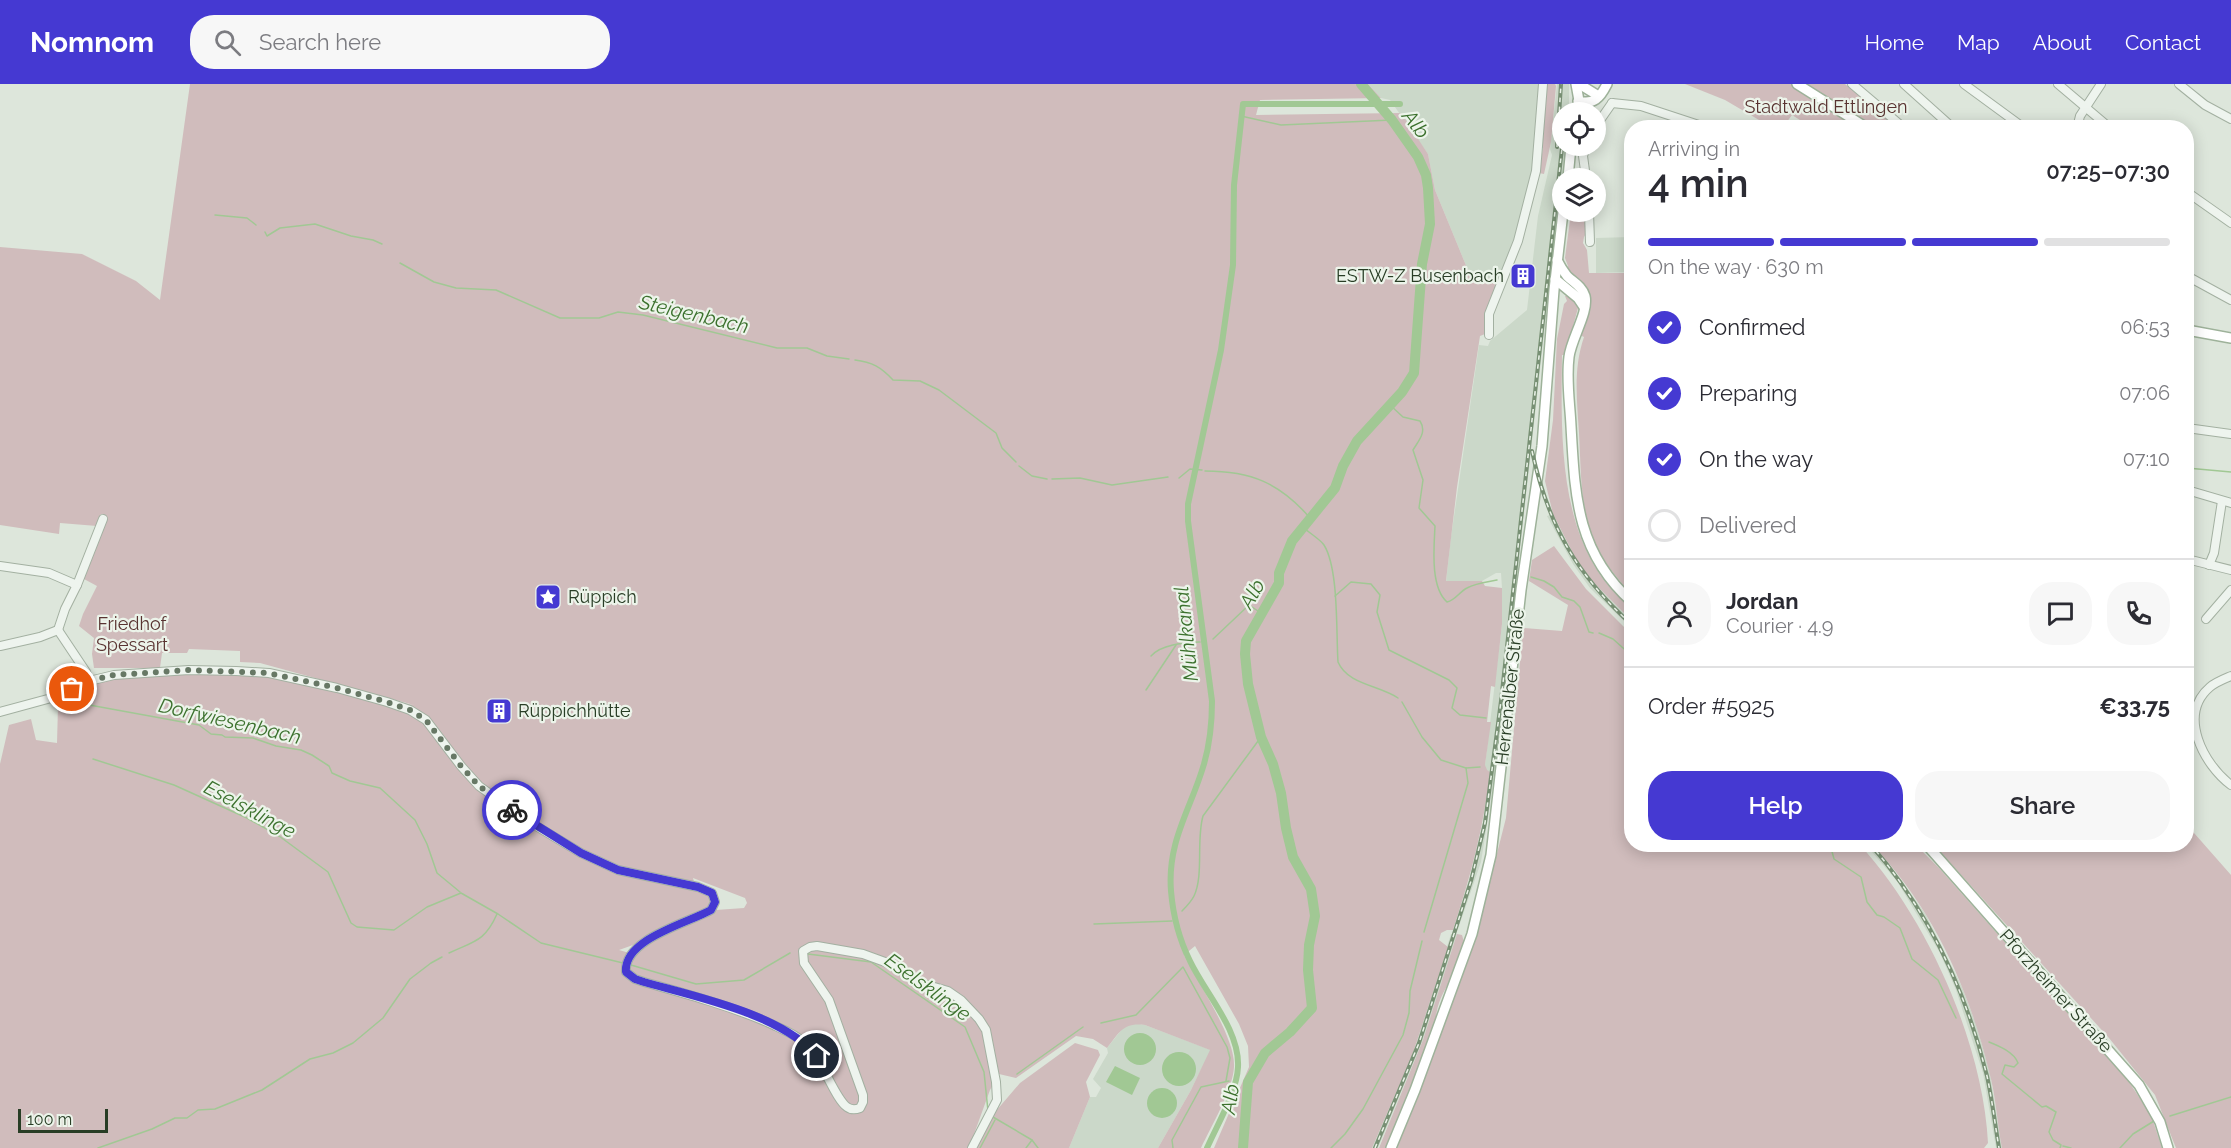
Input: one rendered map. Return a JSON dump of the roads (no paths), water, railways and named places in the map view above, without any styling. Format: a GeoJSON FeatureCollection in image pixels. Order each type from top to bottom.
{"type":"FeatureCollection","features":[{"type":"Feature","properties":{"kind":"main road"},"geometry":{"type":"LineString","coordinates":[[1578,101],[1577,84],[1603,90]]}},
{"type":"Feature","properties":{"kind":"main road"},"geometry":{"type":"LineString","coordinates":[[1797,84],[1854,120]]}},
{"type":"Feature","properties":{"kind":"main road"},"geometry":{"type":"LineString","coordinates":[[1578,101],[1603,90]]}},
{"type":"Feature","properties":{"kind":"main road"},"geometry":{"type":"LineString","coordinates":[[1569,168],[1570,156]]}},
{"type":"Feature","properties":{"kind":"main road"},"geometry":{"type":"LineString","coordinates":[[1570,164],[1573,156]]}},
{"type":"Feature","properties":{"kind":"main road","name":"Herrenalber Straße"},"geometry":{"type":"LineString","coordinates":[[1391,1148],[1415,1090],[1472,934],[1491,855],[1521,590],[1542,446],[1562,222]]}},
{"type":"Feature","properties":{"kind":"main road"},"geometry":{"type":"LineString","coordinates":[[1557,260],[1568,277],[1580,286],[1584,293],[1584,308],[1571,345],[1568,368],[1576,500],[1591,548],[1606,574],[1624,593]]}},
{"type":"Feature","properties":{"kind":"main road"},"geometry":{"type":"LineString","coordinates":[[1555,279],[1568,277]]}},
{"type":"Feature","properties":{"kind":"main road"},"geometry":{"type":"LineString","coordinates":[[1555,279],[1582,302],[1584,308]]}},
{"type":"Feature","properties":{"kind":"main road"},"geometry":{"type":"LineString","coordinates":[[1553,306],[1563,294],[1571,292]]}},
{"type":"Feature","properties":{"kind":"main road"},"geometry":{"type":"LineString","coordinates":[[2194,331],[2231,338]]}},
{"type":"Feature","properties":{"kind":"main road","name":"Pforzheimer Straße"},"geometry":{"type":"LineString","coordinates":[[1933,852],[2139,1085],[2160,1122],[2168,1148]]}},
{"type":"Feature","properties":{"kind":"street"},"geometry":{"type":"LineString","coordinates":[[1489,335],[1489,314],[1518,241],[1536,171],[1543,84]]}},
{"type":"Feature","properties":{"kind":"street"},"geometry":{"type":"LineString","coordinates":[[1852,84],[1895,120]]}},
{"type":"Feature","properties":{"kind":"street"},"geometry":{"type":"LineString","coordinates":[[1904,84],[1944,120]]}},
{"type":"Feature","properties":{"kind":"street"},"geometry":{"type":"LineString","coordinates":[[1964,84],[2013,120]]}},
{"type":"Feature","properties":{"kind":"street"},"geometry":{"type":"LineString","coordinates":[[2058,84],[2101,120]]}},
{"type":"Feature","properties":{"kind":"street"},"geometry":{"type":"LineString","coordinates":[[2079,120],[2101,84]]}},
{"type":"Feature","properties":{"kind":"street"},"geometry":{"type":"LineString","coordinates":[[2179,84],[2205,105],[2231,119]]}},
{"type":"Feature","properties":{"kind":"street"},"geometry":{"type":"LineString","coordinates":[[1603,90],[1612,103],[1641,106],[1684,120]]}},
{"type":"Feature","properties":{"kind":"street"},"geometry":{"type":"LineString","coordinates":[[1606,112],[1612,103]]}},
{"type":"Feature","properties":{"kind":"street"},"geometry":{"type":"LineString","coordinates":[[2194,197],[2231,223]]}},
{"type":"Feature","properties":{"kind":"street"},"geometry":{"type":"LineString","coordinates":[[1589,222],[1590,242]]}},
{"type":"Feature","properties":{"kind":"street"},"geometry":{"type":"LineString","coordinates":[[2194,280],[2231,300]]}},
{"type":"Feature","properties":{"kind":"street"},"geometry":{"type":"LineString","coordinates":[[2194,429],[2231,434]]}},
{"type":"Feature","properties":{"kind":"street"},"geometry":{"type":"LineString","coordinates":[[2194,493],[2221,505],[2231,503]]}},
{"type":"Feature","properties":{"kind":"street"},"geometry":{"type":"LineString","coordinates":[[2209,565],[2214,553],[2221,505]]}},
{"type":"Feature","properties":{"kind":"street"},"geometry":{"type":"LineString","coordinates":[[89,681],[86,672],[58,630],[64,609],[77,585],[103,519]]}},
{"type":"Feature","properties":{"kind":"street"},"geometry":{"type":"LineString","coordinates":[[2194,561],[2231,570]]}},
{"type":"Feature","properties":{"kind":"street"},"geometry":{"type":"LineString","coordinates":[[0,566],[50,573],[77,585]]}},
{"type":"Feature","properties":{"kind":"street"},"geometry":{"type":"LineString","coordinates":[[2206,619],[2231,591]]}},
{"type":"Feature","properties":{"kind":"street"},"geometry":{"type":"LineString","coordinates":[[0,646],[40,637],[58,630]]}},
{"type":"Feature","properties":{"kind":"street"},"geometry":{"type":"LineString","coordinates":[[0,712],[55,697],[89,681],[114,675],[189,670],[268,673],[337,688],[410,710],[426,720],[479,786],[528,821],[581,853],[618,870],[709,891],[715,899],[713,907],[643,943],[634,950],[627,963],[626,972],[635,979],[732,1008],[793,1034],[807,1044],[817,1056],[846,1107],[855,1110],[860,1108],[863,1095],[829,1000],[804,963],[803,951],[810,947],[826,947],[863,954],[885,962],[924,984],[948,991],[961,1000],[980,1019],[986,1030],[996,1082],[997,1100],[994,1109],[972,1148]]}},
{"type":"Feature","properties":{"kind":"street"},"geometry":{"type":"LineString","coordinates":[[2231,676],[2209,688],[2200,701],[2195,715],[2195,730],[2212,768],[2231,785]]}},
{"type":"Feature","properties":{"kind":"waterway","name":"Alb"},"geometry":{"type":"LineString","coordinates":[[1243,1148],[1248,1082],[1265,1053],[1290,1032],[1312,1008],[1308,970],[1309,945],[1315,916],[1311,889],[1293,857],[1281,793],[1273,764],[1261,737],[1248,684],[1246,641],[1279,583],[1279,573],[1292,541],[1335,488],[1343,466],[1357,441],[1402,392],[1414,373],[1422,264],[1430,224],[1426,175],[1418,157],[1392,120],[1361,84]]}},
{"type":"Feature","properties":{"kind":"waterway","name":"Mühlkanal"},"geometry":{"type":"LineString","coordinates":[[1207,1148],[1234,1087],[1238,1067],[1237,1053],[1228,1026],[1196,973],[1183,944],[1173,909],[1171,873],[1176,841],[1204,764],[1211,725],[1212,701],[1188,521],[1188,504],[1221,350],[1233,265],[1234,185],[1243,104],[1400,104]]}},
{"type":"Feature","properties":{"kind":"waterway"},"geometry":{"type":"LineString","coordinates":[[1241,116],[1281,125],[1392,120]]}},
{"type":"Feature","properties":{"kind":"waterway","name":"Steigenbach"},"geometry":{"type":"LineString","coordinates":[[215,215],[247,218],[256,225]]}},
{"type":"Feature","properties":{"kind":"waterway","name":"Steigenbach"},"geometry":{"type":"LineString","coordinates":[[265,232],[267,236],[280,228],[315,224],[382,244]]}},
{"type":"Feature","properties":{"kind":"waterway","name":"Steigenbach"},"geometry":{"type":"LineString","coordinates":[[400,263],[434,282],[456,288],[496,290],[560,318],[599,318],[618,312],[643,315],[777,348],[807,348],[827,356],[849,359]]}},
{"type":"Feature","properties":{"kind":"waterway","name":"Steigenbach"},"geometry":{"type":"LineString","coordinates":[[855,360],[876,366],[893,380],[920,381],[939,390],[996,433],[1002,448],[1016,462]]}},
{"type":"Feature","properties":{"kind":"waterway"},"geometry":{"type":"LineString","coordinates":[[1390,405],[1403,417],[1420,421],[1422,425],[1421,436],[1413,450],[1423,480],[1419,508],[1435,526],[1435,577],[1442,595],[1447,602],[1470,586],[1497,580]]}},
{"type":"Feature","properties":{"kind":"waterway","name":"Steigenbach"},"geometry":{"type":"LineString","coordinates":[[1019,466],[1032,476],[1047,479]]}},
{"type":"Feature","properties":{"kind":"waterway"},"geometry":{"type":"LineString","coordinates":[[1179,478],[1190,469],[1202,470]]}},
{"type":"Feature","properties":{"kind":"waterway"},"geometry":{"type":"LineString","coordinates":[[2194,469],[2231,472]]}},
{"type":"Feature","properties":{"kind":"waterway"},"geometry":{"type":"LineString","coordinates":[[1205,471],[1237,473],[1264,481],[1287,496],[1310,518]]}},
{"type":"Feature","properties":{"kind":"waterway","name":"Steigenbach"},"geometry":{"type":"LineString","coordinates":[[1052,479],[1080,478],[1112,485],[1168,477]]}},
{"type":"Feature","properties":{"kind":"waterway"},"geometry":{"type":"LineString","coordinates":[[1303,527],[1324,545],[1329,556],[1337,619],[1338,662],[1349,676],[1398,698]]}},
{"type":"Feature","properties":{"kind":"waterway"},"geometry":{"type":"LineString","coordinates":[[1531,577],[1544,581],[1554,587],[1562,597],[1574,601],[1580,607],[1589,632],[1593,633]]}},
{"type":"Feature","properties":{"kind":"waterway"},"geometry":{"type":"LineString","coordinates":[[1335,596],[1351,582],[1371,584],[1380,595],[1377,612],[1389,650],[1449,680],[1457,688],[1452,708],[1460,715],[1486,718]]}},
{"type":"Feature","properties":{"kind":"waterway"},"geometry":{"type":"LineString","coordinates":[[1213,639],[1249,605],[1261,613]]}},
{"type":"Feature","properties":{"kind":"waterway"},"geometry":{"type":"LineString","coordinates":[[1599,633],[1613,639],[1624,649]]}},
{"type":"Feature","properties":{"kind":"waterway"},"geometry":{"type":"LineString","coordinates":[[1151,656],[1167,647],[1200,642]]}},
{"type":"Feature","properties":{"kind":"waterway"},"geometry":{"type":"LineString","coordinates":[[1146,690],[1176,645]]}},
{"type":"Feature","properties":{"kind":"waterway","name":"Dorfwiesenbach"},"geometry":{"type":"LineString","coordinates":[[73,702],[199,725],[211,734],[253,738],[276,746],[301,750],[329,766],[332,773],[350,781],[380,788],[415,820],[427,844],[437,873],[460,892]]}},
{"type":"Feature","properties":{"kind":"waterway"},"geometry":{"type":"LineString","coordinates":[[1402,702],[1422,737],[1441,760],[1466,768],[1468,783],[1424,932]]}},
{"type":"Feature","properties":{"kind":"waterway"},"geometry":{"type":"LineString","coordinates":[[1182,911],[1193,898],[1197,888],[1203,816],[1261,737]]}},
{"type":"Feature","properties":{"kind":"waterway","name":"Eselsklinge"},"geometry":{"type":"LineString","coordinates":[[93,759],[174,785],[247,818],[279,836],[328,872],[351,923],[357,927],[394,930],[427,907],[461,893],[498,914],[541,943],[623,963]]}},
{"type":"Feature","properties":{"kind":"waterway"},"geometry":{"type":"LineString","coordinates":[[1466,768],[1480,767]]}},
{"type":"Feature","properties":{"kind":"waterway"},"geometry":{"type":"LineString","coordinates":[[1832,852],[1834,859],[1861,877],[1867,902],[1877,915],[1900,928],[1912,959],[1938,980],[1956,1018]]}},
{"type":"Feature","properties":{"kind":"waterway"},"geometry":{"type":"LineString","coordinates":[[449,953],[472,943],[483,935],[497,914]]}},
{"type":"Feature","properties":{"kind":"waterway"},"geometry":{"type":"LineString","coordinates":[[1094,924],[1172,921]]}},
{"type":"Feature","properties":{"kind":"waterway"},"geometry":{"type":"LineString","coordinates":[[1331,1148],[1345,1134],[1363,1109],[1403,1035],[1409,1013],[1410,991],[1422,941]]}},
{"type":"Feature","properties":{"kind":"waterway","name":"Eselsklinge"},"geometry":{"type":"LineString","coordinates":[[631,965],[696,984],[744,980],[790,953]]}},
{"type":"Feature","properties":{"kind":"waterway","name":"Eselsklinge"},"geometry":{"type":"LineString","coordinates":[[808,954],[871,962],[965,1027],[984,1072],[988,1111]]}},
{"type":"Feature","properties":{"kind":"waterway"},"geometry":{"type":"LineString","coordinates":[[98,1148],[152,1129],[175,1118],[187,1118],[198,1110],[215,1109],[262,1090],[310,1059],[333,1053],[353,1043],[383,1018],[410,979],[442,957]]}},
{"type":"Feature","properties":{"kind":"waterway"},"geometry":{"type":"LineString","coordinates":[[1101,1023],[1136,1015],[1183,967],[1227,1047],[1230,1058],[1226,1081]]}},
{"type":"Feature","properties":{"kind":"waterway"},"geometry":{"type":"LineString","coordinates":[[1017,1074],[1083,1027]]}},
{"type":"Feature","properties":{"kind":"waterway"},"geometry":{"type":"LineString","coordinates":[[1989,1042],[2010,1053],[2018,1063],[2014,1067],[2005,1065],[2002,1074],[2042,1107],[2046,1106],[2056,1112],[2049,1132],[2053,1140],[2061,1145],[2060,1148]]}},
{"type":"Feature","properties":{"kind":"waterway"},"geometry":{"type":"LineString","coordinates":[[1173,1148],[1172,1140],[1201,1087],[1229,1081]]}},
{"type":"Feature","properties":{"kind":"waterway"},"geometry":{"type":"LineString","coordinates":[[2170,1116],[2231,1097]]}},
{"type":"Feature","properties":{"kind":"waterway","name":"Eselsklinge"},"geometry":{"type":"LineString","coordinates":[[993,1117],[1032,1140],[1038,1148]]}},
{"type":"Feature","properties":{"kind":"waterway"},"geometry":{"type":"LineString","coordinates":[[980,1148],[995,1120]]}},
{"type":"Feature","properties":{"kind":"waterway"},"geometry":{"type":"LineString","coordinates":[[2120,1148],[2133,1134],[2154,1121]]}},
{"type":"Feature","properties":{"kind":"waterway"},"geometry":{"type":"LineString","coordinates":[[1026,1148],[1032,1140]]}},
{"type":"Feature","properties":{"kind":"waterway"},"geometry":{"type":"LineString","coordinates":[[2063,1146],[2071,1148]]}},
{"type":"Feature","properties":{"kind":"railway"},"geometry":{"type":"LineString","coordinates":[[1560,102],[1561,84]]}},
{"type":"Feature","properties":{"kind":"railway"},"geometry":{"type":"LineString","coordinates":[[1375,1148],[1419,1043],[1471,881],[1485,823],[1501,701],[1561,156]]}},
{"type":"Feature","properties":{"kind":"railway"},"geometry":{"type":"LineString","coordinates":[[1532,451],[1546,502],[1567,547],[1595,587],[1624,617]]}},
{"type":"Feature","properties":{"kind":"railway"},"geometry":{"type":"LineString","coordinates":[[1877,852],[1910,896],[1927,924],[1956,983],[1968,1013],[1987,1076],[1999,1148]]}},
{"type":"Feature","properties":{"kind":"place","name":"ESTW-Z Busenbach"},"geometry":{"type":"Point","coordinates":[1523,276]}},
{"type":"Feature","properties":{"kind":"place","name":"Rüppich"},"geometry":{"type":"Point","coordinates":[548,597]}},
{"type":"Feature","properties":{"kind":"place","name":"Rüppichhütte"},"geometry":{"type":"Point","coordinates":[499,711]}},
{"type":"Feature","properties":{"kind":"park label","name":"Stadtwald Ettlingen"},"geometry":{"type":"Point","coordinates":[1826,107]}},
{"type":"Feature","properties":{"kind":"park label","name":"Friedhof Spessart"},"geometry":{"type":"Point","coordinates":[132,634]}}]}
